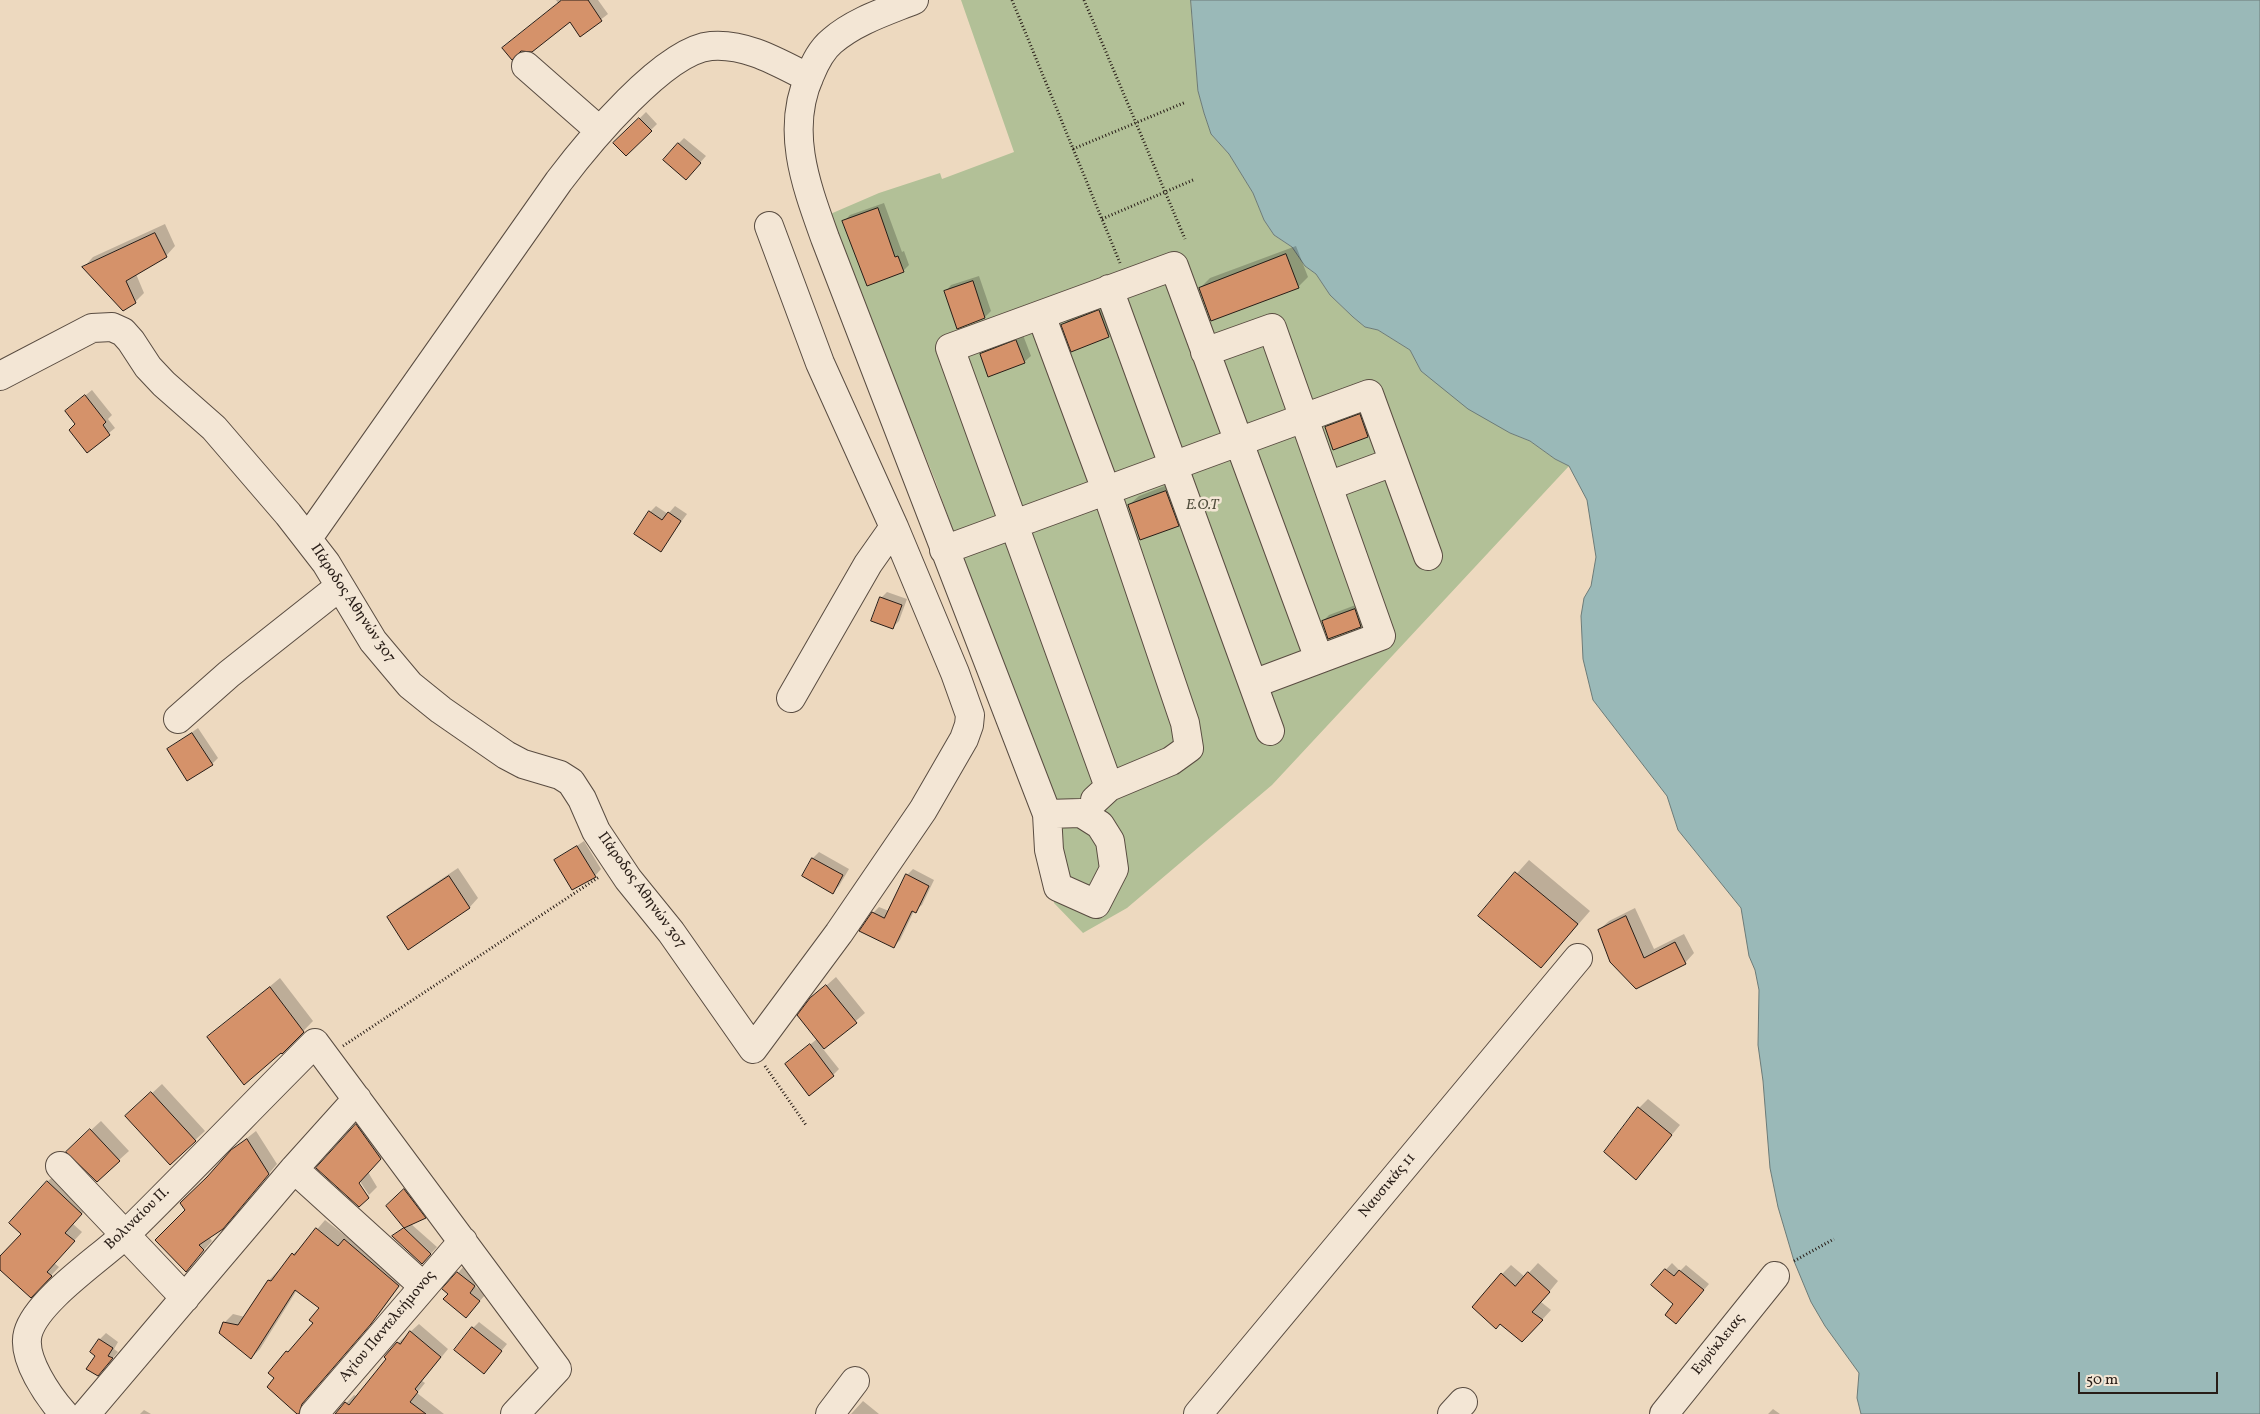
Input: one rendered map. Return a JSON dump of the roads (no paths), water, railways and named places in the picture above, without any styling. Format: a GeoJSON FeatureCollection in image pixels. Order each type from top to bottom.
{"type":"FeatureCollection","features":[{"type":"Feature","properties":{"kind":"street"},"geometry":{"type":"LineString","coordinates":[[914,0],[868,20],[838,36],[821,54],[802,93],[798,113],[803,170],[824,238],[1047,814],[1049,850],[1058,887],[1096,904],[1114,869],[1110,841],[1100,825],[1081,813],[1047,814]]}},
{"type":"Feature","properties":{"kind":"street"},"geometry":{"type":"LineString","coordinates":[[308,538],[559,181],[600,131],[662,70],[689,53],[704,47],[726,46],[744,49],[768,58],[808,78]]}},
{"type":"Feature","properties":{"kind":"street"},"geometry":{"type":"LineString","coordinates":[[526,66],[600,131]]}},
{"type":"Feature","properties":{"kind":"street"},"geometry":{"type":"LineString","coordinates":[[769,226],[820,363],[894,527],[868,564],[791,698]]}},
{"type":"Feature","properties":{"kind":"street"},"geometry":{"type":"LineString","coordinates":[[1109,787],[950,348],[1174,266],[1319,660]]}},
{"type":"Feature","properties":{"kind":"street"},"geometry":{"type":"LineString","coordinates":[[1118,286],[1174,466],[1270,731]]}},
{"type":"Feature","properties":{"kind":"street"},"geometry":{"type":"LineString","coordinates":[[1041,315],[1106,490],[1185,723],[1189,748],[1171,761],[1109,787],[1081,813]]}},
{"type":"Feature","properties":{"kind":"street","name":"Πάροδος Αθηνών 307"},"geometry":{"type":"LineString","coordinates":[[0,376],[92,328],[112,327],[123,332],[132,341],[148,367],[230,445],[308,538],[372,641],[406,681],[420,694],[510,758],[568,779],[582,799],[596,831],[618,864],[689,956],[753,1048],[883,871],[952,762],[969,725],[970,715],[966,703],[894,527]]}},
{"type":"Feature","properties":{"kind":"street"},"geometry":{"type":"LineString","coordinates":[[1205,352],[1272,328],[1381,636],[1253,684]]}},
{"type":"Feature","properties":{"kind":"street"},"geometry":{"type":"LineString","coordinates":[[944,550],[1369,394],[1428,556]]}},
{"type":"Feature","properties":{"kind":"street"},"geometry":{"type":"LineString","coordinates":[[1328,486],[1394,462]]}},
{"type":"Feature","properties":{"kind":"street"},"geometry":{"type":"LineString","coordinates":[[178,720],[229,674],[339,587]]}},
{"type":"Feature","properties":{"kind":"street","name":"Ναυσικάς 11"},"geometry":{"type":"LineString","coordinates":[[1198,1414],[1578,958]]}},
{"type":"Feature","properties":{"kind":"street","name":"Βολιναίου Π."},"geometry":{"type":"LineString","coordinates":[[64,1414],[37,1376],[29,1349],[28,1332],[42,1310],[321,1050],[357,1099]]}},
{"type":"Feature","properties":{"kind":"street"},"geometry":{"type":"LineString","coordinates":[[86,1414],[294,1169],[357,1099],[557,1369],[515,1414]]}},
{"type":"Feature","properties":{"kind":"street"},"geometry":{"type":"LineString","coordinates":[[60,1166],[185,1298]]}},
{"type":"Feature","properties":{"kind":"street"},"geometry":{"type":"LineString","coordinates":[[294,1169],[423,1286]]}},
{"type":"Feature","properties":{"kind":"street","name":"Αγίου Παντελεήμονος"},"geometry":{"type":"LineString","coordinates":[[314,1414],[463,1241]]}},
{"type":"Feature","properties":{"kind":"street","name":"Ευρύκλειας"},"geometry":{"type":"LineString","coordinates":[[1664,1414],[1784,1268]]}},
{"type":"Feature","properties":{"kind":"street"},"geometry":{"type":"LineString","coordinates":[[830,1414],[855,1381]]}},
{"type":"Feature","properties":{"kind":"water"},"geometry":{"type":"Polygon","coordinates":[[[1191,0],[2260,0],[2260,1414],[1861,1414],[1857,1398],[1859,1373],[1825,1326],[1811,1302],[1794,1261],[1778,1207],[1770,1168],[1758,1045],[1759,990],[1755,970],[1749,956],[1741,908],[1678,830],[1667,796],[1593,700],[1583,659],[1581,616],[1584,598],[1591,586],[1596,557],[1587,500],[1569,466],[1555,459],[1530,441],[1510,433],[1468,409],[1421,371],[1410,350],[1378,330],[1365,327],[1353,317],[1330,295],[1316,274],[1305,266],[1292,247],[1274,235],[1264,220],[1253,193],[1229,154],[1211,134],[1198,91],[1191,0]]]}},
{"type":"Feature","properties":{"kind":"park label","name":"E.O.T"},"geometry":{"type":"Point","coordinates":[1202,506]}}]}
